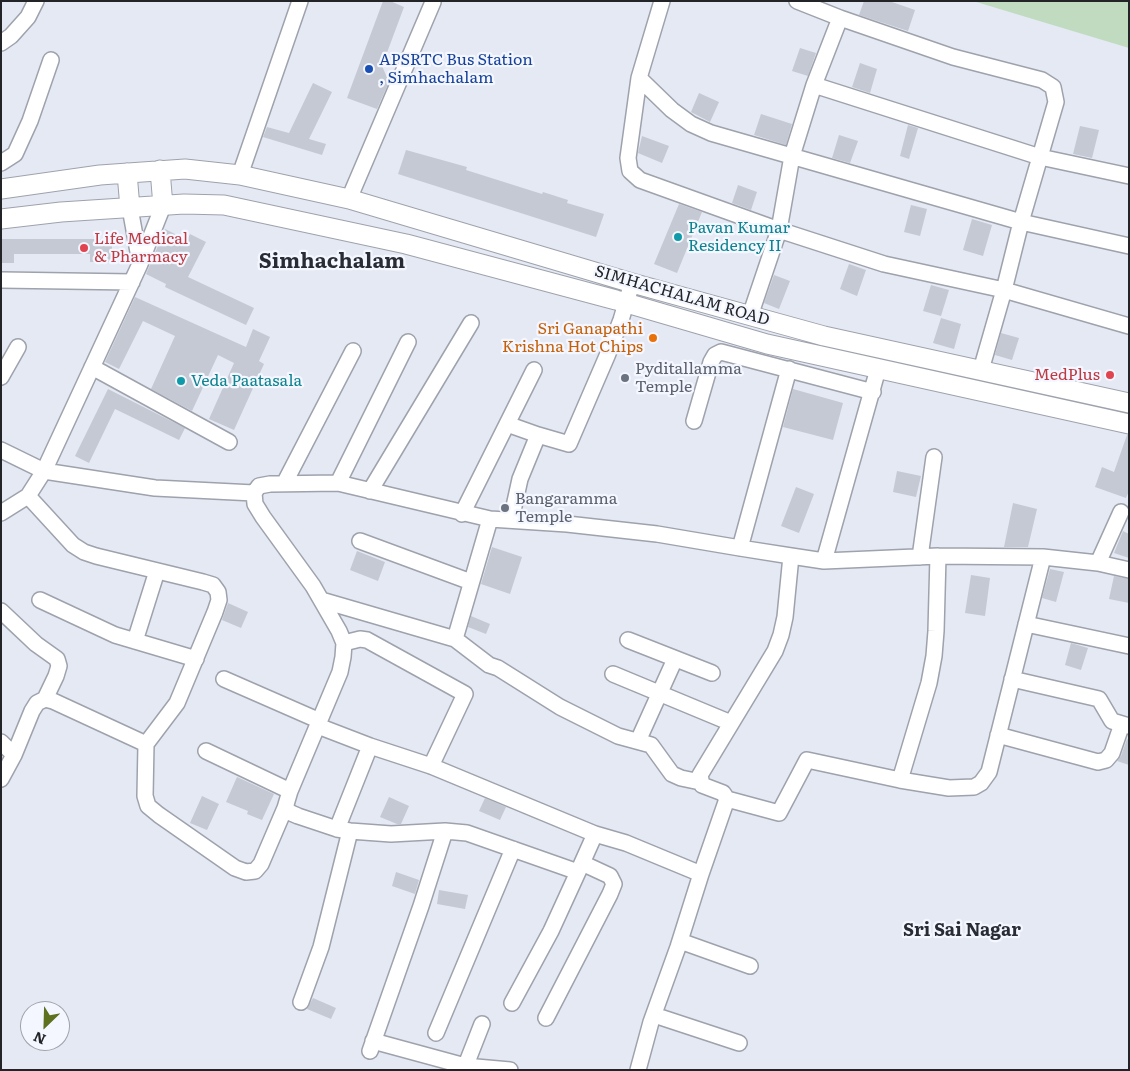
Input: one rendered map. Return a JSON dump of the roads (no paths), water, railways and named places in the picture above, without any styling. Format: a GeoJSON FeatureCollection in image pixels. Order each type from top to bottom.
{"type":"FeatureCollection","features":[{"type":"Feature","properties":{"kind":"main road","name":"SIMHACHALAM ROAD"},"geometry":{"type":"LineString","coordinates":[[1,189],[100,175],[160,170],[185,169],[240,175],[349,199],[632,283],[824,336],[1129,403]]}},
{"type":"Feature","properties":{"kind":"main road"},"geometry":{"type":"LineString","coordinates":[[160,170],[163,206]]}},
{"type":"Feature","properties":{"kind":"main road"},"geometry":{"type":"LineString","coordinates":[[127,173],[130,208]]}},
{"type":"Feature","properties":{"kind":"main road"},"geometry":{"type":"LineString","coordinates":[[340,230],[349,199]]}},
{"type":"Feature","properties":{"kind":"main road"},"geometry":{"type":"LineString","coordinates":[[1,219],[61,212],[184,204],[224,205],[406,244],[626,303],[768,344],[1129,424]]}},
{"type":"Feature","properties":{"kind":"main road"},"geometry":{"type":"LineString","coordinates":[[878,369],[884,349]]}},
{"type":"Feature","properties":{"kind":"street"},"geometry":{"type":"LineString","coordinates":[[1,43],[11,36],[28,17],[36,1]]}},
{"type":"Feature","properties":{"kind":"street"},"geometry":{"type":"LineString","coordinates":[[240,175],[300,1]]}},
{"type":"Feature","properties":{"kind":"street"},"geometry":{"type":"LineString","coordinates":[[662,1],[639,78],[628,158],[630,171],[640,180],[779,230],[884,264],[1004,290],[1129,326]]}},
{"type":"Feature","properties":{"kind":"street"},"geometry":{"type":"LineString","coordinates":[[797,1],[953,57],[1042,80],[1054,86],[1056,102],[1021,222],[982,370]]}},
{"type":"Feature","properties":{"kind":"street"},"geometry":{"type":"LineString","coordinates":[[349,199],[434,2]]}},
{"type":"Feature","properties":{"kind":"street"},"geometry":{"type":"LineString","coordinates":[[750,316],[779,230],[792,156],[814,85],[840,18]]}},
{"type":"Feature","properties":{"kind":"street"},"geometry":{"type":"LineString","coordinates":[[1,163],[15,154],[30,120],[50,60]]}},
{"type":"Feature","properties":{"kind":"street"},"geometry":{"type":"LineString","coordinates":[[639,78],[672,110],[691,124],[711,133],[1021,222],[1129,246]]}},
{"type":"Feature","properties":{"kind":"street"},"geometry":{"type":"LineString","coordinates":[[814,85],[1040,157],[1129,176]]}},
{"type":"Feature","properties":{"kind":"street"},"geometry":{"type":"LineString","coordinates":[[1,513],[28,496],[44,471],[132,282],[163,206]]}},
{"type":"Feature","properties":{"kind":"street"},"geometry":{"type":"LineString","coordinates":[[130,208],[140,264]]}},
{"type":"Feature","properties":{"kind":"street"},"geometry":{"type":"LineString","coordinates":[[1,280],[132,282]]}},
{"type":"Feature","properties":{"kind":"street"},"geometry":{"type":"LineString","coordinates":[[507,424],[570,444],[607,356],[632,283]]}},
{"type":"Feature","properties":{"kind":"street"},"geometry":{"type":"LineString","coordinates":[[370,491],[471,323]]}},
{"type":"Feature","properties":{"kind":"street"},"geometry":{"type":"LineString","coordinates":[[338,484],[408,342]]}},
{"type":"Feature","properties":{"kind":"street"},"geometry":{"type":"LineString","coordinates":[[1,377],[18,347]]}},
{"type":"Feature","properties":{"kind":"street"},"geometry":{"type":"LineString","coordinates":[[284,484],[353,351]]}},
{"type":"Feature","properties":{"kind":"street"},"geometry":{"type":"LineString","coordinates":[[694,421],[711,362],[715,355],[721,352],[873,392]]}},
{"type":"Feature","properties":{"kind":"street"},"geometry":{"type":"LineString","coordinates":[[92,367],[229,442]]}},
{"type":"Feature","properties":{"kind":"street"},"geometry":{"type":"LineString","coordinates":[[824,561],[878,369]]}},
{"type":"Feature","properties":{"kind":"street"},"geometry":{"type":"LineString","coordinates":[[462,514],[534,370]]}},
{"type":"Feature","properties":{"kind":"street"},"geometry":{"type":"LineString","coordinates":[[740,548],[789,370]]}},
{"type":"Feature","properties":{"kind":"street"},"geometry":{"type":"LineString","coordinates":[[511,520],[520,479],[538,435]]}},
{"type":"Feature","properties":{"kind":"street"},"geometry":{"type":"LineString","coordinates":[[1,450],[44,471],[155,488],[254,493]]}},
{"type":"Feature","properties":{"kind":"street"},"geometry":{"type":"LineString","coordinates":[[920,557],[934,457]]}},
{"type":"Feature","properties":{"kind":"street"},"geometry":{"type":"LineString","coordinates":[[28,496],[73,545],[84,552],[203,582],[212,586],[218,592],[219,600],[217,606],[177,703],[146,744],[145,796],[148,806],[160,816],[235,868],[246,872],[255,871],[261,864],[340,672],[344,657],[344,643],[339,631],[321,600],[256,504],[254,493],[259,486],[270,484],[338,484],[490,519],[567,524],[657,534],[824,561],[938,556],[1043,558],[1098,563],[1129,570]]}},
{"type":"Feature","properties":{"kind":"street"},"geometry":{"type":"LineString","coordinates":[[1098,563],[1121,512]]}},
{"type":"Feature","properties":{"kind":"street"},"geometry":{"type":"LineString","coordinates":[[454,638],[490,519]]}},
{"type":"Feature","properties":{"kind":"street"},"geometry":{"type":"LineString","coordinates":[[360,541],[471,582]]}},
{"type":"Feature","properties":{"kind":"street"},"geometry":{"type":"LineString","coordinates":[[700,782],[703,770],[775,650],[785,617],[791,556]]}},
{"type":"Feature","properties":{"kind":"street"},"geometry":{"type":"LineString","coordinates":[[900,780],[929,683],[934,656],[938,556]]}},
{"type":"Feature","properties":{"kind":"street"},"geometry":{"type":"LineString","coordinates":[[321,600],[454,638],[489,665],[498,668],[560,707],[618,736],[652,745],[672,774],[680,778],[700,782],[723,793],[727,799],[779,813],[807,760],[900,780],[949,788],[981,784],[989,772],[1043,558]]}},
{"type":"Feature","properties":{"kind":"street"},"geometry":{"type":"LineString","coordinates":[[135,641],[157,571]]}},
{"type":"Feature","properties":{"kind":"street"},"geometry":{"type":"LineString","coordinates":[[40,600],[115,635],[196,658]]}},
{"type":"Feature","properties":{"kind":"street"},"geometry":{"type":"LineString","coordinates":[[1,611],[36,644],[57,659],[59,666],[45,698],[37,703],[32,711],[14,755],[1,779]]}},
{"type":"Feature","properties":{"kind":"street"},"geometry":{"type":"LineString","coordinates":[[1026,624],[1129,646]]}},
{"type":"Feature","properties":{"kind":"street"},"geometry":{"type":"LineString","coordinates":[[344,643],[360,639],[367,640],[465,694],[431,766]]}},
{"type":"Feature","properties":{"kind":"street"},"geometry":{"type":"LineString","coordinates":[[628,640],[712,673]]}},
{"type":"Feature","properties":{"kind":"street"},"geometry":{"type":"LineString","coordinates":[[638,741],[675,659]]}},
{"type":"Feature","properties":{"kind":"street"},"geometry":{"type":"LineString","coordinates":[[613,674],[731,723]]}},
{"type":"Feature","properties":{"kind":"street"},"geometry":{"type":"LineString","coordinates":[[224,679],[370,746],[431,766],[595,834],[626,843],[701,874]]}},
{"type":"Feature","properties":{"kind":"street"},"geometry":{"type":"LineString","coordinates":[[998,736],[1098,762],[1106,760],[1112,753],[1126,725],[1112,721],[1100,699],[1012,679]]}},
{"type":"Feature","properties":{"kind":"street"},"geometry":{"type":"LineString","coordinates":[[45,698],[146,744]]}},
{"type":"Feature","properties":{"kind":"street"},"geometry":{"type":"LineString","coordinates":[[1,742],[14,755]]}},
{"type":"Feature","properties":{"kind":"street"},"geometry":{"type":"LineString","coordinates":[[300,1002],[321,947],[344,830],[370,746]]}},
{"type":"Feature","properties":{"kind":"street"},"geometry":{"type":"LineString","coordinates":[[206,751],[290,790]]}},
{"type":"Feature","properties":{"kind":"street"},"geometry":{"type":"LineString","coordinates":[[638,1070],[654,1014],[727,799]]}},
{"type":"Feature","properties":{"kind":"street"},"geometry":{"type":"LineString","coordinates":[[285,808],[298,816],[344,830],[391,834],[445,830],[467,833],[513,849],[610,876],[614,884],[610,894],[546,1018]]}},
{"type":"Feature","properties":{"kind":"street"},"geometry":{"type":"LineString","coordinates":[[445,830],[421,906],[372,1046],[465,1068],[510,1070]]}},
{"type":"Feature","properties":{"kind":"street"},"geometry":{"type":"LineString","coordinates":[[512,1003],[550,932],[595,834]]}},
{"type":"Feature","properties":{"kind":"street"},"geometry":{"type":"LineString","coordinates":[[436,1033],[513,849]]}},
{"type":"Feature","properties":{"kind":"street"},"geometry":{"type":"LineString","coordinates":[[680,942],[750,966]]}},
{"type":"Feature","properties":{"kind":"street"},"geometry":{"type":"LineString","coordinates":[[654,1014],[739,1043]]}},
{"type":"Feature","properties":{"kind":"street"},"geometry":{"type":"LineString","coordinates":[[465,1068],[482,1024]]}},
{"type":"Feature","properties":{"kind":"place","name":"APSRTC Bus Station , Simhachalam"},"geometry":{"type":"Point","coordinates":[369,69]}},
{"type":"Feature","properties":{"kind":"place","name":"Pavan Kumar Residency II"},"geometry":{"type":"Point","coordinates":[678,237]}},
{"type":"Feature","properties":{"kind":"place","name":"Life Medical & Pharmacy"},"geometry":{"type":"Point","coordinates":[84,248]}},
{"type":"Feature","properties":{"kind":"place","name":"Sri Ganapathi Krishna Hot Chips"},"geometry":{"type":"Point","coordinates":[653,338]}},
{"type":"Feature","properties":{"kind":"place","name":"MedPlus"},"geometry":{"type":"Point","coordinates":[1110,375]}},
{"type":"Feature","properties":{"kind":"place","name":"Pyditallamma Temple"},"geometry":{"type":"Point","coordinates":[625,378]}},
{"type":"Feature","properties":{"kind":"place","name":"Veda Paatasala"},"geometry":{"type":"Point","coordinates":[181,381]}},
{"type":"Feature","properties":{"kind":"place","name":"Bangaramma Temple"},"geometry":{"type":"Point","coordinates":[505,508]}},
{"type":"Feature","properties":{"kind":"district","name":"Simhachalam"},"geometry":{"type":"Point","coordinates":[332,262]}},
{"type":"Feature","properties":{"kind":"district","name":"Sri Sai Nagar"},"geometry":{"type":"Point","coordinates":[962,931]}}]}
